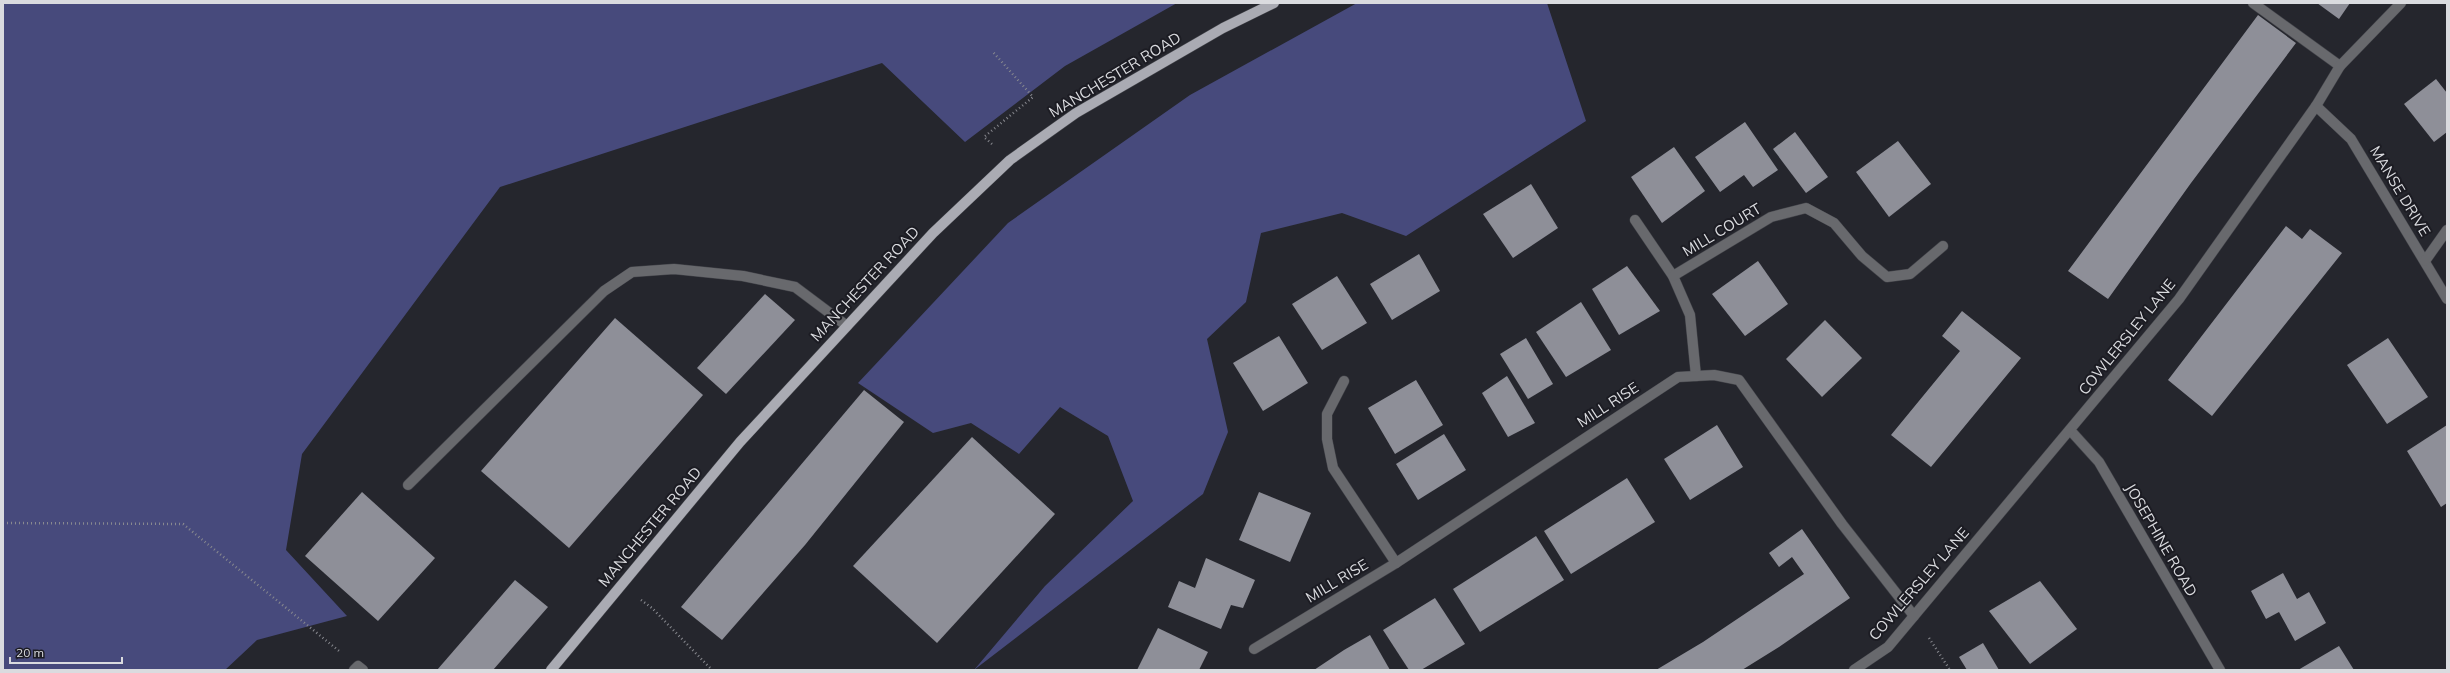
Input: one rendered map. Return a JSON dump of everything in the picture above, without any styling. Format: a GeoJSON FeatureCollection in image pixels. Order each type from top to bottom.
{"type":"FeatureCollection","features":[{"type":"Feature","properties":{"kind":"main road","name":"MANCHESTER ROAD"},"geometry":{"type":"LineString","coordinates":[[551,670],[740,442],[933,233],[1010,160],[1076,113],[1223,28],[1274,3]]}},
{"type":"Feature","properties":{"kind":"street"},"geometry":{"type":"LineString","coordinates":[[2253,3],[2340,66]]}},
{"type":"Feature","properties":{"kind":"street","name":"COWLERSLEY LANE"},"geometry":{"type":"LineString","coordinates":[[1854,670],[1888,647],[2179,299],[2316,106],[2340,66],[2401,3]]}},
{"type":"Feature","properties":{"kind":"street","name":"MANSE DRIVE"},"geometry":{"type":"LineString","coordinates":[[2316,106],[2351,139],[2447,299]]}},
{"type":"Feature","properties":{"kind":"street","name":"MILL COURT"},"geometry":{"type":"LineString","coordinates":[[1673,276],[1771,217],[1806,208],[1834,223],[1862,256],[1887,277],[1910,274],[1943,246]]}},
{"type":"Feature","properties":{"kind":"street"},"geometry":{"type":"LineString","coordinates":[[1635,220],[1673,276],[1690,315],[1696,376]]}},
{"type":"Feature","properties":{"kind":"street"},"geometry":{"type":"LineString","coordinates":[[2425,261],[2447,230]]}},
{"type":"Feature","properties":{"kind":"street"},"geometry":{"type":"LineString","coordinates":[[408,485],[604,290],[632,272],[674,269],[743,276],[795,287],[847,326]]}},
{"type":"Feature","properties":{"kind":"street","name":"MILL RISE"},"geometry":{"type":"LineString","coordinates":[[1254,649],[1396,563],[1678,377],[1714,375],[1739,380],[1842,524],[1914,616]]}},
{"type":"Feature","properties":{"kind":"street"},"geometry":{"type":"LineString","coordinates":[[1344,381],[1327,414],[1327,439],[1333,468],[1396,563]]}},
{"type":"Feature","properties":{"kind":"street","name":"JOSEPHINE ROAD"},"geometry":{"type":"LineString","coordinates":[[2070,430],[2099,462],[2220,670]]}},
{"type":"Feature","properties":{"kind":"path"},"geometry":{"type":"LineString","coordinates":[[993,52],[1033,98],[984,137],[1010,160]]}},
{"type":"Feature","properties":{"kind":"path"},"geometry":{"type":"LineString","coordinates":[[3,523],[183,524],[358,669]]}},
{"type":"Feature","properties":{"kind":"path"},"geometry":{"type":"LineString","coordinates":[[621,586],[652,608],[712,670]]}},
{"type":"Feature","properties":{"kind":"path"},"geometry":{"type":"LineString","coordinates":[[1914,616],[1950,670]]}},
{"type":"Feature","properties":{"kind":"shaded area"},"geometry":{"type":"Polygon","coordinates":[[[3,3],[1177,3],[1065,66],[965,142],[882,63],[500,187],[302,454],[286,550],[347,616],[257,640],[225,670],[3,670],[3,3]]]}},
{"type":"Feature","properties":{"kind":"shaded area"},"geometry":{"type":"Polygon","coordinates":[[[1357,3],[1547,3],[1586,121],[1406,236],[1342,213],[1261,233],[1246,302],[1207,339],[1228,432],[1203,494],[974,670],[1045,586],[1133,501],[1108,436],[1060,407],[1019,454],[971,423],[933,433],[858,383],[1008,223],[1190,95],[1357,3]]]}},
{"type":"Feature","properties":{"kind":"building"},"geometry":{"type":"Polygon","coordinates":[[[2317,3],[2350,3],[2339,19],[2317,3]]]}},
{"type":"Feature","properties":{"kind":"building"},"geometry":{"type":"Polygon","coordinates":[[[2258,15],[2296,43],[2191,183],[2108,299],[2068,271],[2258,15]]]}},
{"type":"Feature","properties":{"kind":"building"},"geometry":{"type":"Polygon","coordinates":[[[2436,79],[2447,93],[2447,132],[2434,142],[2404,104],[2436,79]]]}},
{"type":"Feature","properties":{"kind":"building"},"geometry":{"type":"Polygon","coordinates":[[[1745,122],[1778,170],[1753,187],[1744,175],[1720,192],[1695,157],[1745,122]]]}},
{"type":"Feature","properties":{"kind":"building"},"geometry":{"type":"Polygon","coordinates":[[[1795,132],[1828,177],[1806,193],[1773,149],[1795,132]]]}},
{"type":"Feature","properties":{"kind":"building"},"geometry":{"type":"Polygon","coordinates":[[[1898,141],[1931,184],[1889,217],[1856,172],[1898,141]]]}},
{"type":"Feature","properties":{"kind":"building"},"geometry":{"type":"Polygon","coordinates":[[[1674,147],[1705,191],[1662,223],[1631,177],[1674,147]]]}},
{"type":"Feature","properties":{"kind":"building"},"geometry":{"type":"Polygon","coordinates":[[[1531,184],[1558,228],[1513,258],[1483,214],[1531,184]]]}},
{"type":"Feature","properties":{"kind":"building"},"geometry":{"type":"Polygon","coordinates":[[[2286,226],[2302,239],[2310,229],[2342,253],[2212,416],[2168,380],[2286,226]]]}},
{"type":"Feature","properties":{"kind":"building"},"geometry":{"type":"Polygon","coordinates":[[[1419,254],[1440,291],[1392,320],[1370,284],[1419,254]]]}},
{"type":"Feature","properties":{"kind":"building"},"geometry":{"type":"Polygon","coordinates":[[[1758,261],[1788,304],[1745,336],[1712,294],[1758,261]]]}},
{"type":"Feature","properties":{"kind":"building"},"geometry":{"type":"Polygon","coordinates":[[[1627,266],[1660,311],[1619,335],[1592,289],[1627,266]]]}},
{"type":"Feature","properties":{"kind":"building"},"geometry":{"type":"Polygon","coordinates":[[[1337,276],[1367,323],[1322,350],[1292,304],[1337,276]]]}},
{"type":"Feature","properties":{"kind":"building"},"geometry":{"type":"Polygon","coordinates":[[[765,294],[795,320],[726,394],[697,368],[765,294]]]}},
{"type":"Feature","properties":{"kind":"building"},"geometry":{"type":"Polygon","coordinates":[[[1581,302],[1611,350],[1566,377],[1536,332],[1581,302]]]}},
{"type":"Feature","properties":{"kind":"building"},"geometry":{"type":"Polygon","coordinates":[[[1962,311],[2021,358],[1931,467],[1891,435],[1960,351],[1942,336],[1962,311]]]}},
{"type":"Feature","properties":{"kind":"building"},"geometry":{"type":"Polygon","coordinates":[[[615,318],[703,395],[569,548],[481,471],[615,318]]]}},
{"type":"Feature","properties":{"kind":"building"},"geometry":{"type":"Polygon","coordinates":[[[1825,320],[1862,358],[1822,397],[1786,359],[1825,320]]]}},
{"type":"Feature","properties":{"kind":"building"},"geometry":{"type":"Polygon","coordinates":[[[1279,336],[1308,383],[1263,411],[1233,363],[1279,336]]]}},
{"type":"Feature","properties":{"kind":"building"},"geometry":{"type":"Polygon","coordinates":[[[1526,338],[1553,384],[1528,399],[1500,354],[1526,338]]]}},
{"type":"Feature","properties":{"kind":"building"},"geometry":{"type":"Polygon","coordinates":[[[2388,338],[2428,397],[2387,424],[2347,365],[2388,338]]]}},
{"type":"Feature","properties":{"kind":"building"},"geometry":{"type":"Polygon","coordinates":[[[1507,376],[1535,423],[1508,437],[1482,393],[1507,376]]]}},
{"type":"Feature","properties":{"kind":"building"},"geometry":{"type":"Polygon","coordinates":[[[1416,380],[1443,425],[1395,454],[1368,408],[1416,380]]]}},
{"type":"Feature","properties":{"kind":"building"},"geometry":{"type":"Polygon","coordinates":[[[864,390],[904,422],[805,545],[722,640],[681,607],[864,390]]]}},
{"type":"Feature","properties":{"kind":"building"},"geometry":{"type":"Polygon","coordinates":[[[1717,425],[1743,467],[1690,500],[1664,459],[1717,425]]]}},
{"type":"Feature","properties":{"kind":"building"},"geometry":{"type":"Polygon","coordinates":[[[2447,425],[2447,503],[2441,507],[2407,451],[2447,425]]]}},
{"type":"Feature","properties":{"kind":"building"},"geometry":{"type":"Polygon","coordinates":[[[1444,434],[1466,470],[1418,500],[1396,464],[1444,434]]]}},
{"type":"Feature","properties":{"kind":"building"},"geometry":{"type":"Polygon","coordinates":[[[972,437],[1055,514],[937,643],[853,566],[972,437]]]}},
{"type":"Feature","properties":{"kind":"building"},"geometry":{"type":"Polygon","coordinates":[[[1627,478],[1655,522],[1571,574],[1544,531],[1627,478]]]}},
{"type":"Feature","properties":{"kind":"building"},"geometry":{"type":"Polygon","coordinates":[[[362,492],[435,558],[378,621],[305,556],[362,492]]]}},
{"type":"Feature","properties":{"kind":"building"},"geometry":{"type":"Polygon","coordinates":[[[1259,492],[1311,513],[1290,562],[1239,540],[1259,492]]]}},
{"type":"Feature","properties":{"kind":"building"},"geometry":{"type":"Polygon","coordinates":[[[1802,529],[1850,598],[1779,647],[1742,670],[1656,670],[1703,642],[1804,574],[1792,557],[1779,567],[1769,553],[1802,529]]]}},
{"type":"Feature","properties":{"kind":"building"},"geometry":{"type":"Polygon","coordinates":[[[1536,536],[1564,580],[1480,632],[1453,589],[1536,536]]]}},
{"type":"Feature","properties":{"kind":"building"},"geometry":{"type":"Polygon","coordinates":[[[1206,558],[1255,580],[1243,608],[1231,605],[1221,629],[1168,607],[1179,581],[1195,588],[1206,558]]]}},
{"type":"Feature","properties":{"kind":"building"},"geometry":{"type":"Polygon","coordinates":[[[2283,573],[2297,599],[2309,592],[2326,623],[2295,641],[2279,612],[2266,619],[2251,591],[2283,573]]]}},
{"type":"Feature","properties":{"kind":"building"},"geometry":{"type":"Polygon","coordinates":[[[515,580],[548,607],[493,670],[437,670],[515,580]]]}},
{"type":"Feature","properties":{"kind":"building"},"geometry":{"type":"Polygon","coordinates":[[[2040,581],[2077,629],[2030,664],[1989,611],[2040,581]]]}},
{"type":"Feature","properties":{"kind":"building"},"geometry":{"type":"Polygon","coordinates":[[[1435,598],[1465,644],[1421,670],[1409,670],[1383,630],[1435,598]]]}},
{"type":"Feature","properties":{"kind":"building"},"geometry":{"type":"Polygon","coordinates":[[[1158,628],[1208,652],[1199,670],[1137,670],[1158,628]]]}},
{"type":"Feature","properties":{"kind":"building"},"geometry":{"type":"Polygon","coordinates":[[[1370,635],[1390,670],[1314,670],[1344,650],[1370,635]]]}},
{"type":"Feature","properties":{"kind":"building"},"geometry":{"type":"Polygon","coordinates":[[[1983,643],[1999,670],[1967,670],[1959,657],[1983,643]]]}},
{"type":"Feature","properties":{"kind":"building"},"geometry":{"type":"Polygon","coordinates":[[[2339,646],[2354,670],[2298,670],[2339,646]]]}}]}
